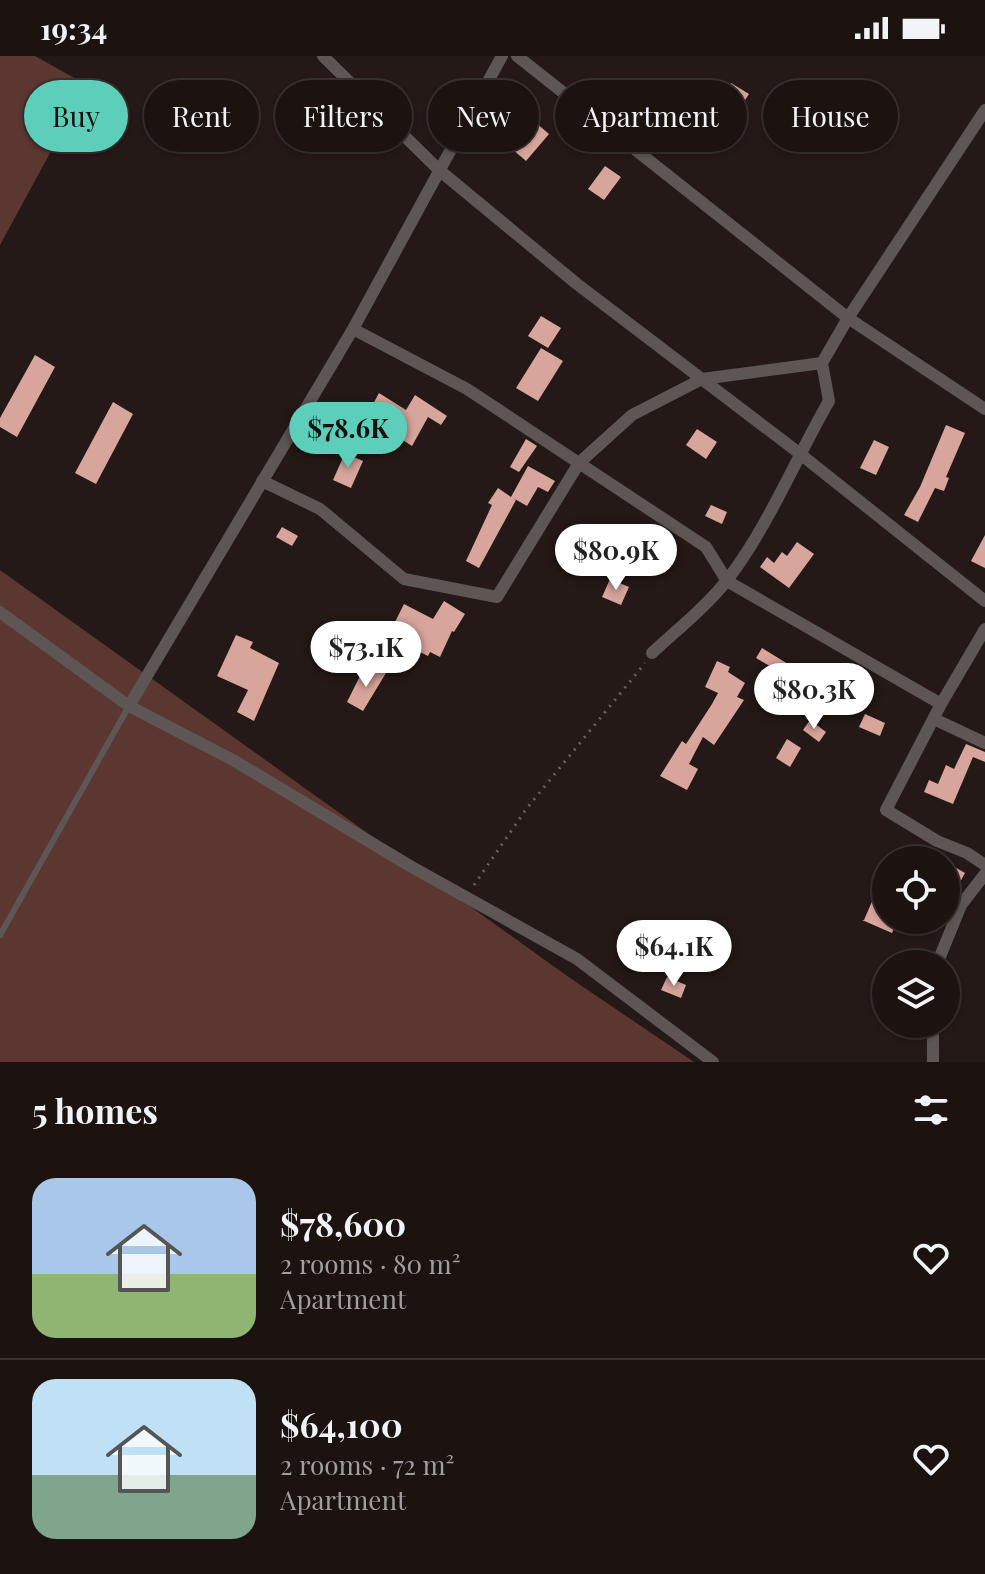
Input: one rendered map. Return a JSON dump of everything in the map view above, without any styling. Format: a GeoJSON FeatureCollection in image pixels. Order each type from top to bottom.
{"type":"FeatureCollection","features":[{"type":"Feature","properties":{"kind":"street"},"geometry":{"type":"LineString","coordinates":[[323,56],[439,170],[577,284],[799,453],[985,601]]}},
{"type":"Feature","properties":{"kind":"street"},"geometry":{"type":"LineString","coordinates":[[129,706],[353,329],[502,56]]}},
{"type":"Feature","properties":{"kind":"street"},"geometry":{"type":"LineString","coordinates":[[517,56],[848,318],[985,409]]}},
{"type":"Feature","properties":{"kind":"street"},"geometry":{"type":"LineString","coordinates":[[652,653],[727,581],[772,510],[799,453],[829,401],[822,363],[848,318],[985,110]]}},
{"type":"Feature","properties":{"kind":"street"},"geometry":{"type":"LineString","coordinates":[[353,329],[467,389],[706,547],[727,581],[941,704]]}},
{"type":"Feature","properties":{"kind":"street"},"geometry":{"type":"LineString","coordinates":[[262,481],[320,509],[404,579],[497,597],[579,463],[632,415],[702,379],[822,363]]}},
{"type":"Feature","properties":{"kind":"street"},"geometry":{"type":"LineString","coordinates":[[0,612],[129,706],[233,760],[465,897],[577,959],[713,1062]]}},
{"type":"Feature","properties":{"kind":"street"},"geometry":{"type":"LineString","coordinates":[[985,629],[941,704],[886,810],[985,865]]}},
{"type":"Feature","properties":{"kind":"street"},"geometry":{"type":"LineString","coordinates":[[934,719],[985,743]]}},
{"type":"Feature","properties":{"kind":"street"},"geometry":{"type":"LineString","coordinates":[[943,950],[961,905],[985,874]]}},
{"type":"Feature","properties":{"kind":"street"},"geometry":{"type":"LineString","coordinates":[[933,1038],[933,1062]]}},
{"type":"Feature","properties":{"kind":"lane"},"geometry":{"type":"LineString","coordinates":[[0,935],[129,706]]}},
{"type":"Feature","properties":{"kind":"path"},"geometry":{"type":"LineString","coordinates":[[465,897],[527,808],[652,653]]}},
{"type":"Feature","properties":{"kind":"shaded area"},"geometry":{"type":"Polygon","coordinates":[[[0,56],[35,56],[78,80],[24,80],[24,152],[51,152],[0,245],[0,56]]]}},
{"type":"Feature","properties":{"kind":"shaded area"},"geometry":{"type":"Polygon","coordinates":[[[0,570],[570,978],[694,1062],[0,1062],[0,570]]]}},
{"type":"Feature","properties":{"kind":"building"},"geometry":{"type":"Polygon","coordinates":[[[539,126],[549,134],[539,146],[539,126]]]}},
{"type":"Feature","properties":{"kind":"building"},"geometry":{"type":"Polygon","coordinates":[[[516,152],[534,152],[526,161],[516,152]]]}},
{"type":"Feature","properties":{"kind":"building"},"geometry":{"type":"Polygon","coordinates":[[[605,166],[621,177],[604,200],[588,189],[605,166]]]}},
{"type":"Feature","properties":{"kind":"building"},"geometry":{"type":"Polygon","coordinates":[[[541,316],[561,328],[548,348],[528,336],[541,316]]]}},
{"type":"Feature","properties":{"kind":"building"},"geometry":{"type":"Polygon","coordinates":[[[541,348],[563,361],[538,401],[516,388],[541,348]]]}},
{"type":"Feature","properties":{"kind":"building"},"geometry":{"type":"Polygon","coordinates":[[[35,355],[55,367],[17,437],[0,427],[0,418],[35,355]]]}},
{"type":"Feature","properties":{"kind":"building"},"geometry":{"type":"Polygon","coordinates":[[[379,393],[406,410],[415,395],[447,416],[441,425],[428,417],[412,446],[374,422],[380,411],[372,406],[379,393]]]}},
{"type":"Feature","properties":{"kind":"building"},"geometry":{"type":"Polygon","coordinates":[[[113,402],[133,414],[96,484],[75,473],[113,402]]]}},
{"type":"Feature","properties":{"kind":"building"},"geometry":{"type":"Polygon","coordinates":[[[946,425],[965,433],[946,477],[949,478],[944,491],[935,488],[918,522],[904,515],[920,487],[946,425]]]}},
{"type":"Feature","properties":{"kind":"building"},"geometry":{"type":"Polygon","coordinates":[[[697,429],[717,442],[706,459],[686,445],[697,429]]]}},
{"type":"Feature","properties":{"kind":"building"},"geometry":{"type":"Polygon","coordinates":[[[526,439],[537,446],[519,472],[510,467],[526,439]]]}},
{"type":"Feature","properties":{"kind":"building"},"geometry":{"type":"Polygon","coordinates":[[[874,440],[889,447],[876,475],[860,468],[874,440]]]}},
{"type":"Feature","properties":{"kind":"building"},"geometry":{"type":"Polygon","coordinates":[[[345,453],[363,461],[351,488],[333,480],[345,453]]]}},
{"type":"Feature","properties":{"kind":"building"},"geometry":{"type":"Polygon","coordinates":[[[528,466],[555,481],[548,492],[538,487],[527,506],[513,498],[516,500],[479,568],[466,561],[492,505],[488,503],[498,488],[511,497],[528,466]]]}},
{"type":"Feature","properties":{"kind":"building"},"geometry":{"type":"Polygon","coordinates":[[[711,505],[727,512],[722,524],[705,516],[711,505]]]}},
{"type":"Feature","properties":{"kind":"building"},"geometry":{"type":"Polygon","coordinates":[[[282,527],[298,536],[292,546],[276,537],[282,527]]]}},
{"type":"Feature","properties":{"kind":"building"},"geometry":{"type":"Polygon","coordinates":[[[985,535],[985,568],[971,561],[985,535]]]}},
{"type":"Feature","properties":{"kind":"building"},"geometry":{"type":"Polygon","coordinates":[[[601,538],[616,546],[606,566],[591,558],[601,538]]]}},
{"type":"Feature","properties":{"kind":"building"},"geometry":{"type":"Polygon","coordinates":[[[797,542],[814,554],[789,588],[760,567],[767,557],[774,563],[782,552],[787,556],[797,542]]]}},
{"type":"Feature","properties":{"kind":"building"},"geometry":{"type":"Polygon","coordinates":[[[610,579],[629,587],[621,605],[602,597],[610,579]]]}},
{"type":"Feature","properties":{"kind":"building"},"geometry":{"type":"Polygon","coordinates":[[[444,601],[465,614],[452,631],[440,657],[430,652],[428,656],[388,636],[404,604],[433,619],[444,601]]]}},
{"type":"Feature","properties":{"kind":"building"},"geometry":{"type":"Polygon","coordinates":[[[236,635],[253,642],[250,648],[279,663],[254,721],[237,712],[248,690],[217,676],[236,635]]]}},
{"type":"Feature","properties":{"kind":"building"},"geometry":{"type":"Polygon","coordinates":[[[762,648],[801,672],[795,681],[756,658],[762,648]]]}},
{"type":"Feature","properties":{"kind":"building"},"geometry":{"type":"Polygon","coordinates":[[[717,661],[730,667],[728,672],[745,683],[737,697],[744,700],[714,745],[703,737],[689,764],[698,769],[687,790],[660,776],[682,741],[686,744],[718,693],[705,687],[717,661]]]}},
{"type":"Feature","properties":{"kind":"building"},"geometry":{"type":"Polygon","coordinates":[[[376,667],[386,673],[363,711],[347,702],[362,672],[370,676],[376,667]]]}},
{"type":"Feature","properties":{"kind":"building"},"geometry":{"type":"Polygon","coordinates":[[[865,714],[885,723],[880,736],[859,727],[865,714]]]}},
{"type":"Feature","properties":{"kind":"building"},"geometry":{"type":"Polygon","coordinates":[[[810,720],[826,732],[819,742],[803,730],[810,720]]]}},
{"type":"Feature","properties":{"kind":"building"},"geometry":{"type":"Polygon","coordinates":[[[787,739],[801,748],[790,767],[776,758],[787,739]]]}},
{"type":"Feature","properties":{"kind":"building"},"geometry":{"type":"Polygon","coordinates":[[[966,744],[985,752],[985,762],[973,757],[953,804],[924,792],[929,780],[938,784],[946,765],[954,769],[966,744]]]}},
{"type":"Feature","properties":{"kind":"building"},"geometry":{"type":"Polygon","coordinates":[[[872,901],[872,924],[864,920],[872,901]]]}},
{"type":"Feature","properties":{"kind":"building"},"geometry":{"type":"Polygon","coordinates":[[[667,977],[686,985],[681,998],[661,990],[667,977]]]}}]}
